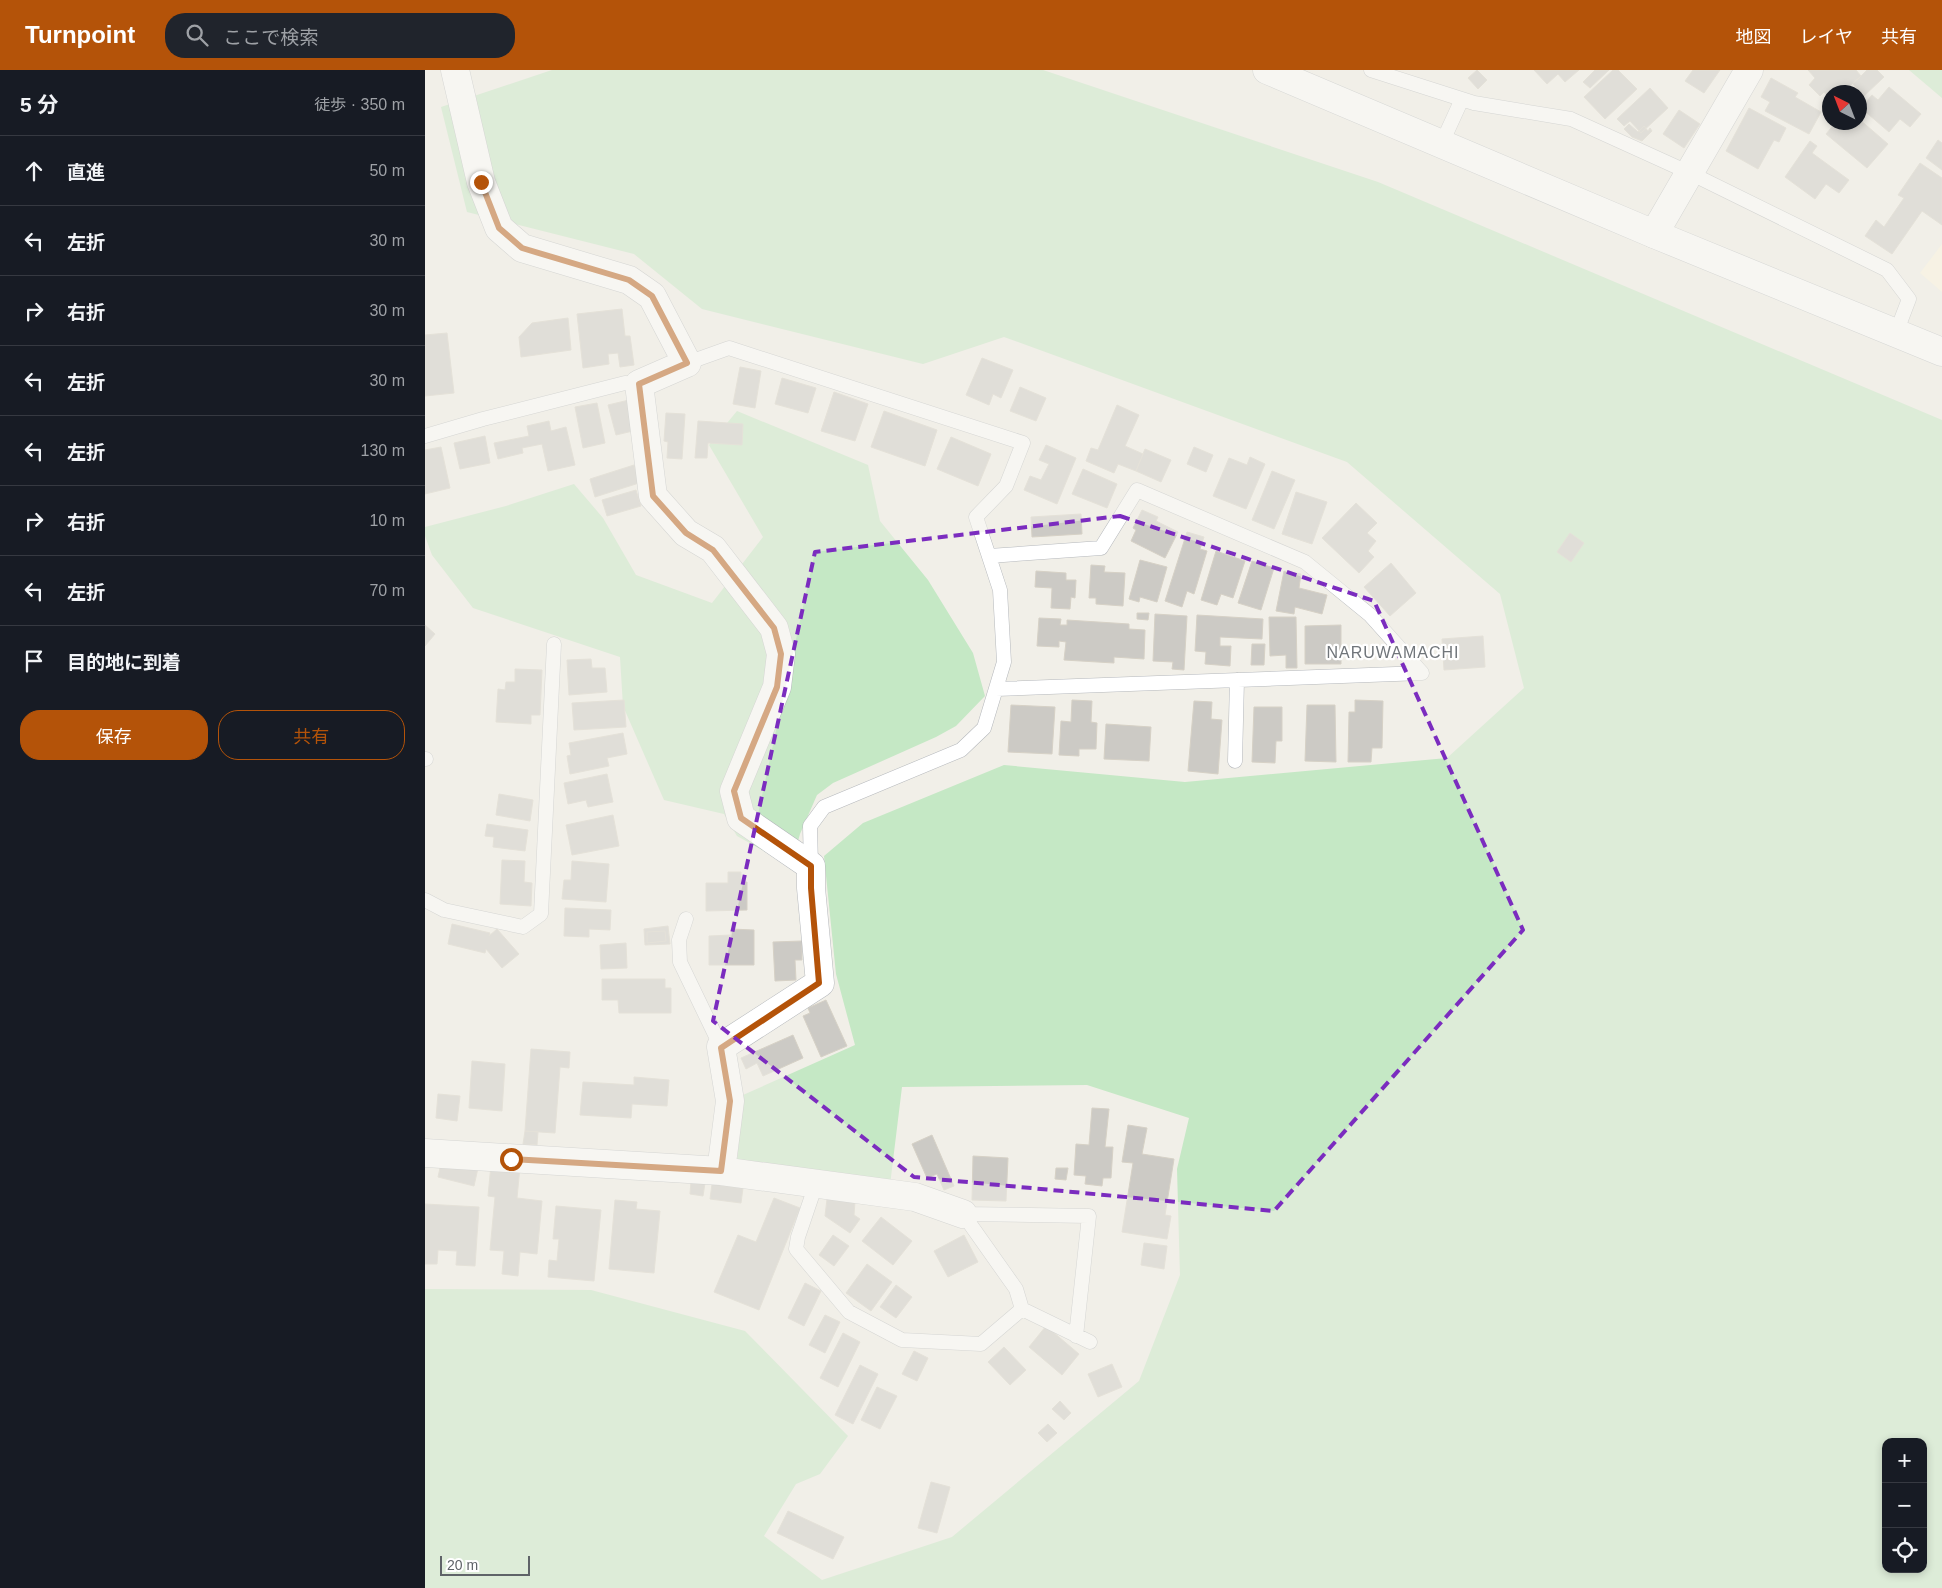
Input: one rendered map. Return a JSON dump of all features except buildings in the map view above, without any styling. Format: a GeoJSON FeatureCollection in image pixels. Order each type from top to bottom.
{"type":"FeatureCollection","features":[{"type":"Feature","properties":{"kind":"street"},"geometry":{"type":"LineString","coordinates":[[455,70],[481,182],[499,228],[522,248],[629,280],[652,296],[687,363],[639,384],[653,496],[686,533],[713,550],[774,628],[781,654],[777,687],[734,791],[741,818],[811,866],[811,888],[819,983],[721,1048],[730,1101],[721,1171]]}},
{"type":"Feature","properties":{"kind":"street"},"geometry":{"type":"LineString","coordinates":[[1267,70],[1655,234],[1942,352]]}},
{"type":"Feature","properties":{"kind":"street"},"geometry":{"type":"LineString","coordinates":[[1655,234],[1749,70]]}},
{"type":"Feature","properties":{"kind":"street"},"geometry":{"type":"LineString","coordinates":[[425,1154],[721,1171],[915,1197],[963,1214]]}},
{"type":"Feature","properties":{"kind":"lane"},"geometry":{"type":"LineString","coordinates":[[1371,70],[1474,103],[1571,119],[1690,173],[1887,270],[1909,298],[1896,333]]}},
{"type":"Feature","properties":{"kind":"lane"},"geometry":{"type":"LineString","coordinates":[[1441,144],[1461,99]]}},
{"type":"Feature","properties":{"kind":"lane"},"geometry":{"type":"LineString","coordinates":[[687,363],[729,348],[1023,443],[1006,486],[976,517],[1000,590],[1004,662],[984,728],[961,750],[824,807],[810,826],[811,866]]}},
{"type":"Feature","properties":{"kind":"lane"},"geometry":{"type":"LineString","coordinates":[[425,436],[483,419],[625,383],[639,384]]}},
{"type":"Feature","properties":{"kind":"lane"},"geometry":{"type":"LineString","coordinates":[[989,556],[1101,548],[1137,490],[1305,562],[1370,615],[1422,672],[996,689]]}},
{"type":"Feature","properties":{"kind":"lane"},"geometry":{"type":"LineString","coordinates":[[425,900],[444,910],[523,927],[541,914],[554,644]]}},
{"type":"Feature","properties":{"kind":"lane"},"geometry":{"type":"LineString","coordinates":[[1235,761],[1237,680]]}},
{"type":"Feature","properties":{"kind":"lane"},"geometry":{"type":"LineString","coordinates":[[686,919],[679,940],[679,962],[721,1048]]}},
{"type":"Feature","properties":{"kind":"lane"},"geometry":{"type":"LineString","coordinates":[[816,1184],[798,1236],[796,1249],[849,1312],[902,1340],[981,1344],[1022,1309]]}},
{"type":"Feature","properties":{"kind":"lane"},"geometry":{"type":"LineString","coordinates":[[963,1214],[1016,1289],[1022,1309],[1090,1342]]}},
{"type":"Feature","properties":{"kind":"lane"},"geometry":{"type":"LineString","coordinates":[[963,1214],[1089,1216],[1076,1336]]}},
{"type":"Feature","properties":{"kind":"highlighted area"},"geometry":{"type":"Polygon","coordinates":[[[1120,516],[1374,601],[1523,930],[1274,1211],[914,1177],[713,1021],[815,552],[1120,516]]]}},
{"type":"Feature","properties":{"kind":"shaded area"},"geometry":{"type":"Polygon","coordinates":[[[1942,244],[1942,292],[1920,273],[1942,244]]]}},
{"type":"Feature","properties":{"kind":"green space"},"geometry":{"type":"Polygon","coordinates":[[[552,70],[1043,70],[1378,182],[1942,420],[1942,1588],[425,1588],[425,1289],[591,1290],[745,1331],[848,1436],[820,1474],[796,1484],[764,1536],[822,1580],[952,1537],[1139,1381],[1180,1275],[1177,1169],[1189,1118],[1087,1085],[902,1087],[890,1185],[737,1161],[743,1095],[855,1045],[836,974],[824,856],[863,823],[1004,765],[1185,782],[1447,758],[1524,688],[1500,594],[1347,462],[1004,337],[923,364],[702,309],[634,254],[467,212],[441,107],[552,70]]]}},
{"type":"Feature","properties":{"kind":"green space"},"geometry":{"type":"Polygon","coordinates":[[[1909,70],[1942,70],[1942,98],[1909,70]]]}},
{"type":"Feature","properties":{"kind":"green space"},"geometry":{"type":"Polygon","coordinates":[[[737,411],[868,465],[880,521],[928,580],[973,653],[985,696],[956,726],[936,737],[833,783],[817,795],[800,834],[791,866],[737,836],[724,814],[664,800],[623,706],[620,657],[473,608],[432,555],[425,536],[425,527],[506,506],[574,484],[603,518],[636,575],[712,603],[763,537],[709,445],[737,411]]]}},
{"type":"Feature","properties":{"kind":"district","name":"NARUWAMACHI"},"geometry":{"type":"Point","coordinates":[1393,652]}},
{"type":"Feature","properties":{"kind":"route"},"geometry":{"type":"LineString","coordinates":[[481,182],[499,228],[522,248],[629,280],[652,296],[687,363],[639,384],[653,496],[686,533],[713,550],[774,628],[781,654],[777,687],[734,791],[741,818],[811,866],[811,888],[819,983],[721,1048],[730,1101],[721,1171],[511,1159]]}}]}
